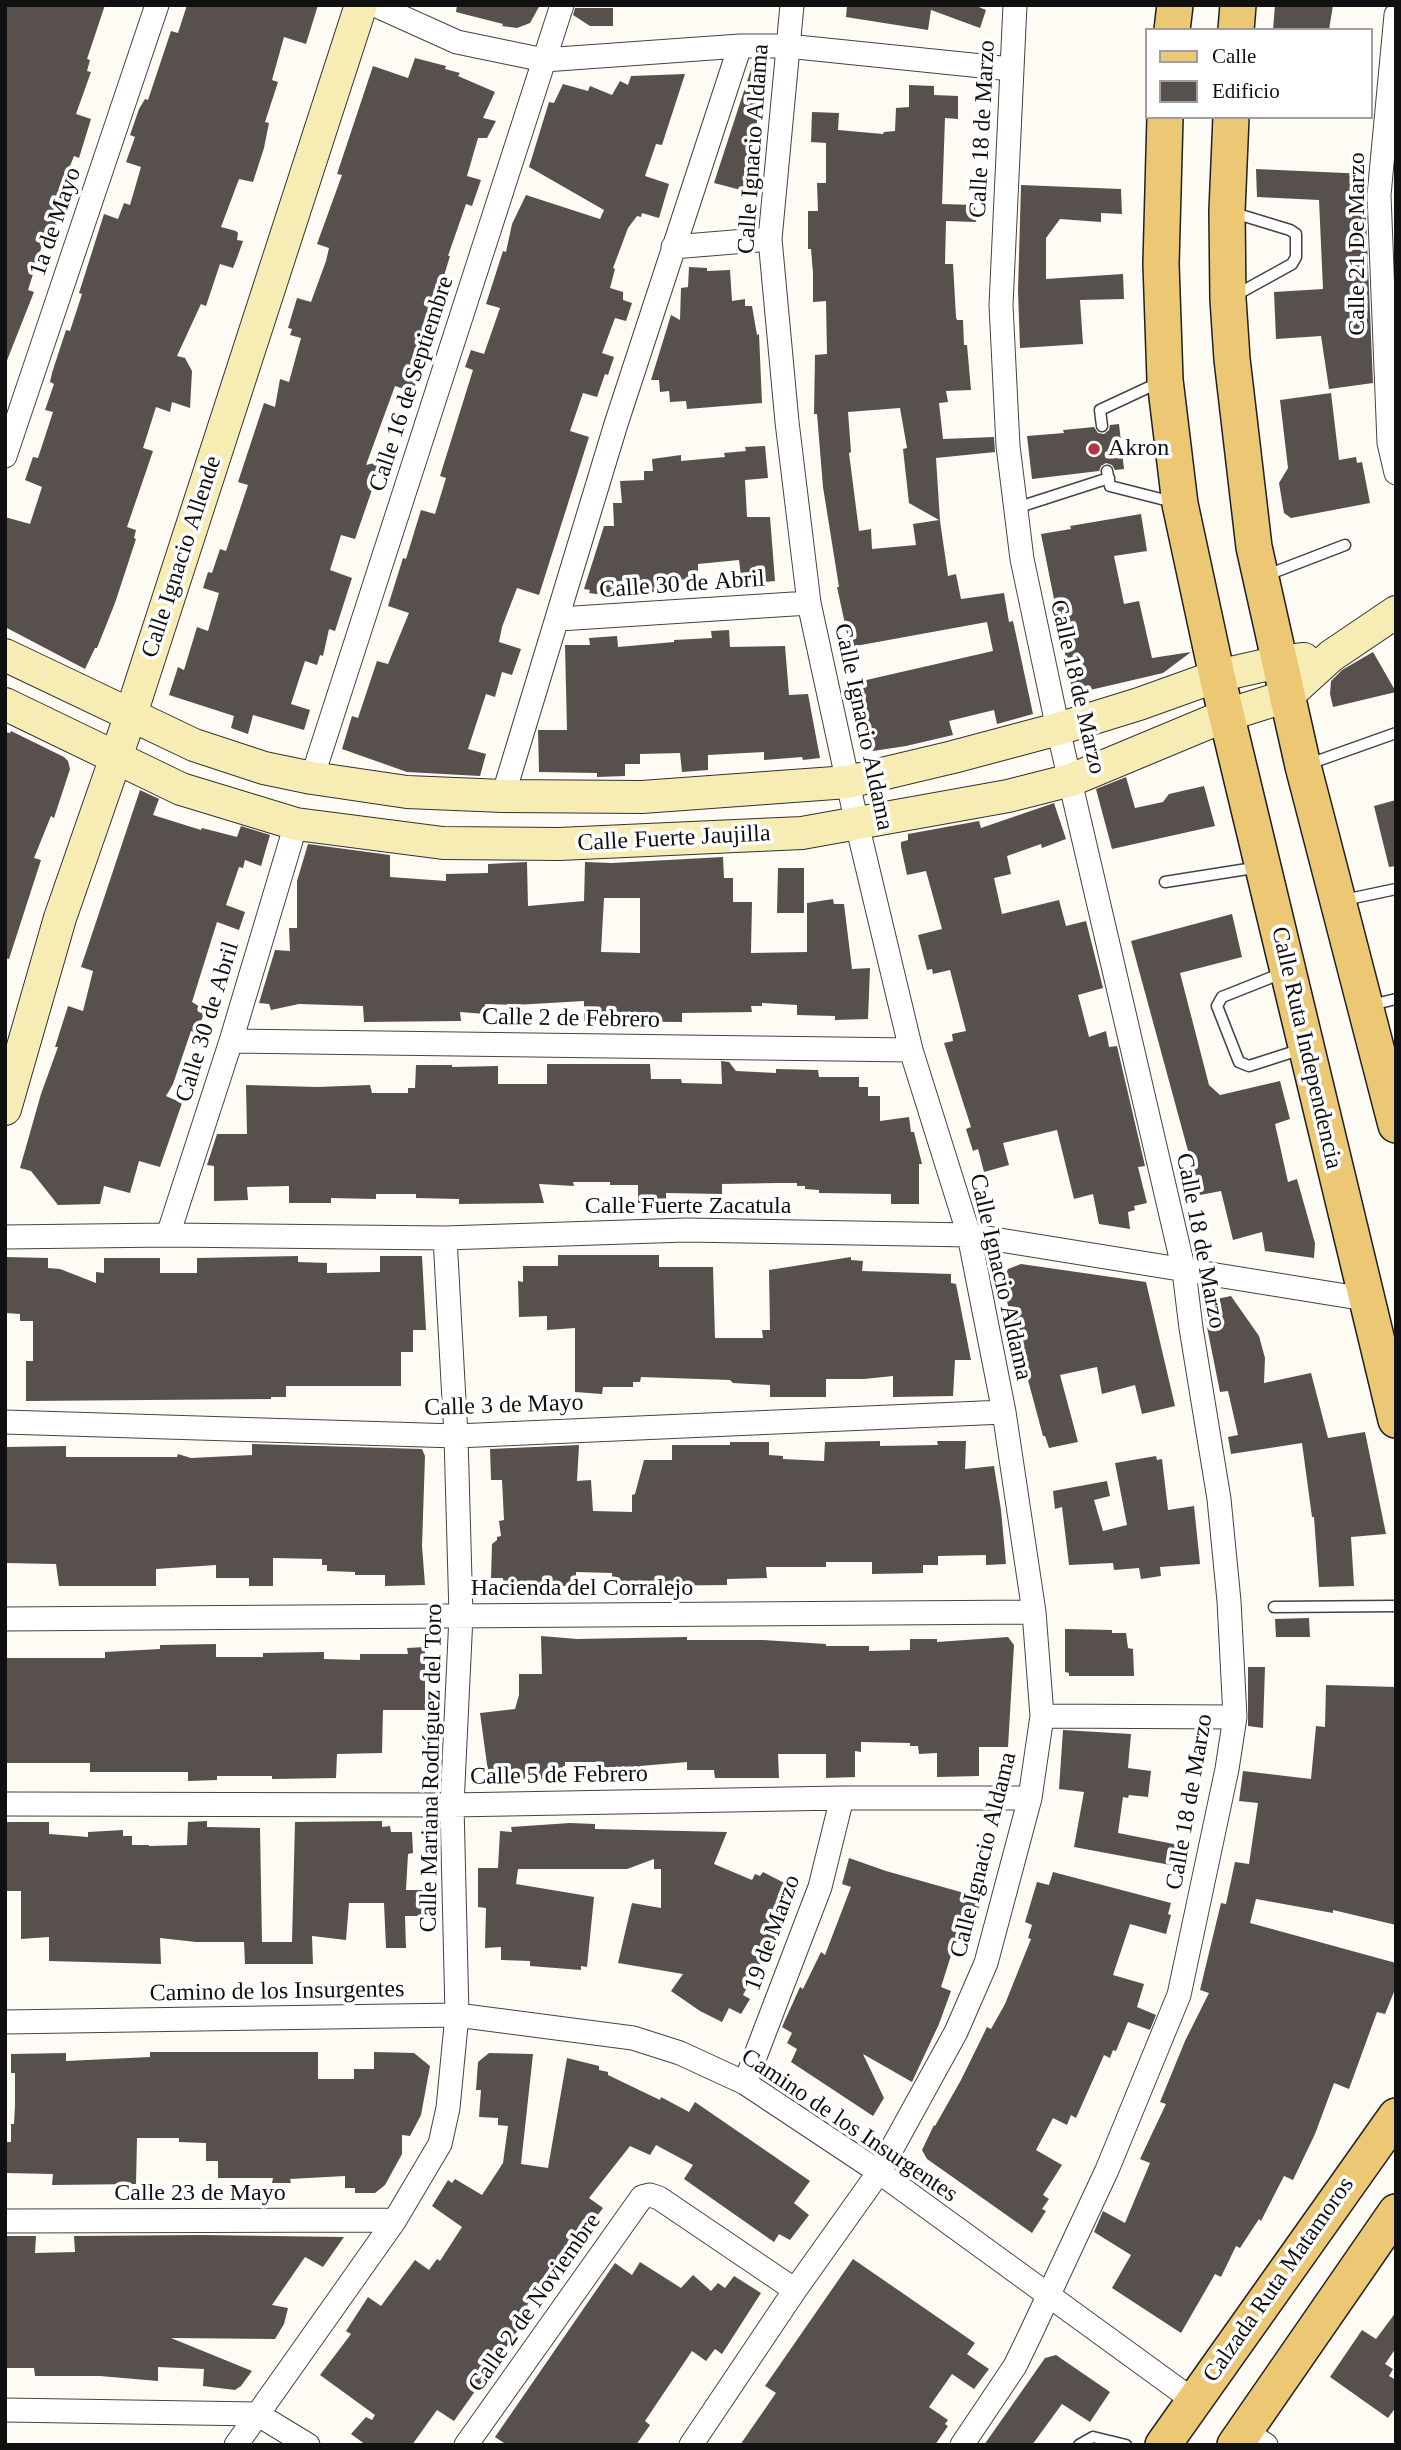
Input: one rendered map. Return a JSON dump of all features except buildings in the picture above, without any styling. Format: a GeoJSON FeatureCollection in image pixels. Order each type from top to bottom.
{"type":"FeatureCollection","features":[{"type":"Feature","properties":{"kind":"main road","name":"Calle Ignacio Allende"},"geometry":{"type":"LineString","coordinates":[[5,1109],[60,918],[131,714],[360,5]]}},
{"type":"Feature","properties":{"kind":"main road"},"geometry":{"type":"LineString","coordinates":[[1172,28],[1175,5]]}},
{"type":"Feature","properties":{"kind":"main road"},"geometry":{"type":"LineString","coordinates":[[1236,28],[1238,5]]}},
{"type":"Feature","properties":{"kind":"main road","name":"Calle Ruta Independencia"},"geometry":{"type":"LineString","coordinates":[[1165,119],[1161,264],[1165,380],[1180,504],[1217,676],[1396,1420]]}},
{"type":"Feature","properties":{"kind":"main road"},"geometry":{"type":"LineString","coordinates":[[1231,119],[1227,211],[1228,299],[1245,481],[1261,578],[1279,662],[1338,902],[1380,1003],[1394,1115]]}},
{"type":"Feature","properties":{"kind":"main road","name":"Calle Fuerte Jaujilla"},"geometry":{"type":"LineString","coordinates":[[5,704],[181,789],[296,824],[443,843],[559,844],[802,833],[1008,796],[1071,780],[1227,715],[1287,696],[1331,656],[1396,612]]}},
{"type":"Feature","properties":{"kind":"main road","name":"Calle Fuerte Jaujilla"},"geometry":{"type":"LineString","coordinates":[[5,654],[194,745],[264,768],[407,792],[642,797],[848,782],[1058,729],[1217,676],[1279,662],[1331,656]]}},
{"type":"Feature","properties":{"kind":"main road","name":"Calzada Ruta Matamoros"},"geometry":{"type":"LineString","coordinates":[[1163,2445],[1396,2116]]}},
{"type":"Feature","properties":{"kind":"main road"},"geometry":{"type":"LineString","coordinates":[[1249,2440],[1396,2212]]}},
{"type":"Feature","properties":{"kind":"street","name":"1a de Mayo"},"geometry":{"type":"LineString","coordinates":[[5,456],[157,5]]}},
{"type":"Feature","properties":{"kind":"street"},"geometry":{"type":"LineString","coordinates":[[375,5],[457,42],[544,60],[740,46],[787,46],[1012,68]]}},
{"type":"Feature","properties":{"kind":"street","name":"Calle 16 de Septiembre"},"geometry":{"type":"LineString","coordinates":[[312,778],[562,5]]}},
{"type":"Feature","properties":{"kind":"street","name":"Calle Ignacio Aldama"},"geometry":{"type":"LineString","coordinates":[[691,2445],[795,2290],[879,2172],[956,2032],[986,1963],[1030,1798],[1042,1716],[1034,1612],[1004,1412],[969,1235],[911,1050],[857,824],[809,603],[787,422],[770,240],[792,5]]}},
{"type":"Feature","properties":{"kind":"street","name":"Calle 18 de Marzo"},"geometry":{"type":"LineString","coordinates":[[962,2445],[1014,2366],[1107,2170],[1179,1995],[1227,1769],[1235,1717],[1229,1601],[1219,1499],[1184,1271],[1058,729],[1022,559],[1008,446],[1001,304],[1015,5]]}},
{"type":"Feature","properties":{"kind":"street","name":"Calle 21 De Marzo"},"geometry":{"type":"LineString","coordinates":[[1396,15],[1379,195],[1389,443],[1396,473]]}},
{"type":"Feature","properties":{"kind":"street"},"geometry":{"type":"LineString","coordinates":[[503,796],[616,425],[740,46]]}},
{"type":"Feature","properties":{"kind":"street"},"geometry":{"type":"LineString","coordinates":[[673,247],[770,240]]}},
{"type":"Feature","properties":{"kind":"street","name":"Calle 30 de Abril"},"geometry":{"type":"LineString","coordinates":[[559,618],[809,603]]}},
{"type":"Feature","properties":{"kind":"street","name":"Calle 30 de Abril"},"geometry":{"type":"LineString","coordinates":[[168,1235],[231,1041],[296,824]]}},
{"type":"Feature","properties":{"kind":"street","name":"Calle 2 de Febrero"},"geometry":{"type":"LineString","coordinates":[[231,1041],[911,1050]]}},
{"type":"Feature","properties":{"kind":"street","name":"Calle Fuerte Zacatula"},"geometry":{"type":"LineString","coordinates":[[5,1237],[168,1235],[444,1238],[686,1230],[969,1235],[1365,1299]]}},
{"type":"Feature","properties":{"kind":"street","name":"Calle Mariana Rodríguez del Toro"},"geometry":{"type":"LineString","coordinates":[[236,2445],[395,2220],[439,2144],[448,2108],[457,2015],[452,1805],[461,1616],[456,1436],[444,1238]]}},
{"type":"Feature","properties":{"kind":"street","name":"Calle 3 de Mayo"},"geometry":{"type":"LineString","coordinates":[[5,1422],[456,1436],[1004,1412]]}},
{"type":"Feature","properties":{"kind":"street","name":"Hacienda del Corralejo"},"geometry":{"type":"LineString","coordinates":[[5,1619],[1034,1612]]}},
{"type":"Feature","properties":{"kind":"street"},"geometry":{"type":"LineString","coordinates":[[1042,1716],[1235,1717]]}},
{"type":"Feature","properties":{"kind":"street","name":"Calle 5 de Febrero"},"geometry":{"type":"LineString","coordinates":[[5,1804],[452,1805],[842,1798],[1030,1798]]}},
{"type":"Feature","properties":{"kind":"street","name":"19 de Marzo"},"geometry":{"type":"LineString","coordinates":[[745,2083],[820,1887],[842,1798]]}},
{"type":"Feature","properties":{"kind":"street","name":"Camino de los Insurgentes"},"geometry":{"type":"LineString","coordinates":[[5,2022],[457,2015],[633,2038],[680,2053],[745,2083],[879,2172],[1194,2400]]}},
{"type":"Feature","properties":{"kind":"street","name":"Calle 2 de Noviembre"},"geometry":{"type":"LineString","coordinates":[[466,2445],[642,2197],[650,2195],[659,2198],[795,2290]]}},
{"type":"Feature","properties":{"kind":"street","name":"Calle 23 de Mayo"},"geometry":{"type":"LineString","coordinates":[[5,2221],[395,2220]]}},
{"type":"Feature","properties":{"kind":"street"},"geometry":{"type":"LineString","coordinates":[[5,2410],[257,2414],[308,2445]]}},
{"type":"Feature","properties":{"kind":"lane"},"geometry":{"type":"LineString","coordinates":[[1227,211],[1296,234],[1296,257],[1292,264],[1228,299]]}},
{"type":"Feature","properties":{"kind":"lane"},"geometry":{"type":"LineString","coordinates":[[1102,426],[1100,410],[1165,380]]}},
{"type":"Feature","properties":{"kind":"lane"},"geometry":{"type":"LineString","coordinates":[[1016,508],[1108,475],[1110,486],[1180,504]]}},
{"type":"Feature","properties":{"kind":"lane"},"geometry":{"type":"LineString","coordinates":[[1261,578],[1345,545]]}},
{"type":"Feature","properties":{"kind":"lane"},"geometry":{"type":"LineString","coordinates":[[1303,766],[1396,733]]}},
{"type":"Feature","properties":{"kind":"lane"},"geometry":{"type":"LineString","coordinates":[[1165,881],[1262,866]]}},
{"type":"Feature","properties":{"kind":"lane"},"geometry":{"type":"LineString","coordinates":[[1338,902],[1396,889]]}},
{"type":"Feature","properties":{"kind":"lane"},"geometry":{"type":"LineString","coordinates":[[1287,971],[1222,997],[1217,1006],[1239,1062],[1250,1066],[1306,1048]]}},
{"type":"Feature","properties":{"kind":"lane"},"geometry":{"type":"LineString","coordinates":[[1274,1607],[1396,1606]]}},
{"type":"Feature","properties":{"kind":"lane"},"geometry":{"type":"LineString","coordinates":[[1079,2445],[1093,2437],[1126,2445]]}},
{"type":"Feature","properties":{"kind":"place","name":"Akron"},"geometry":{"type":"Point","coordinates":[1094,449]}}]}
